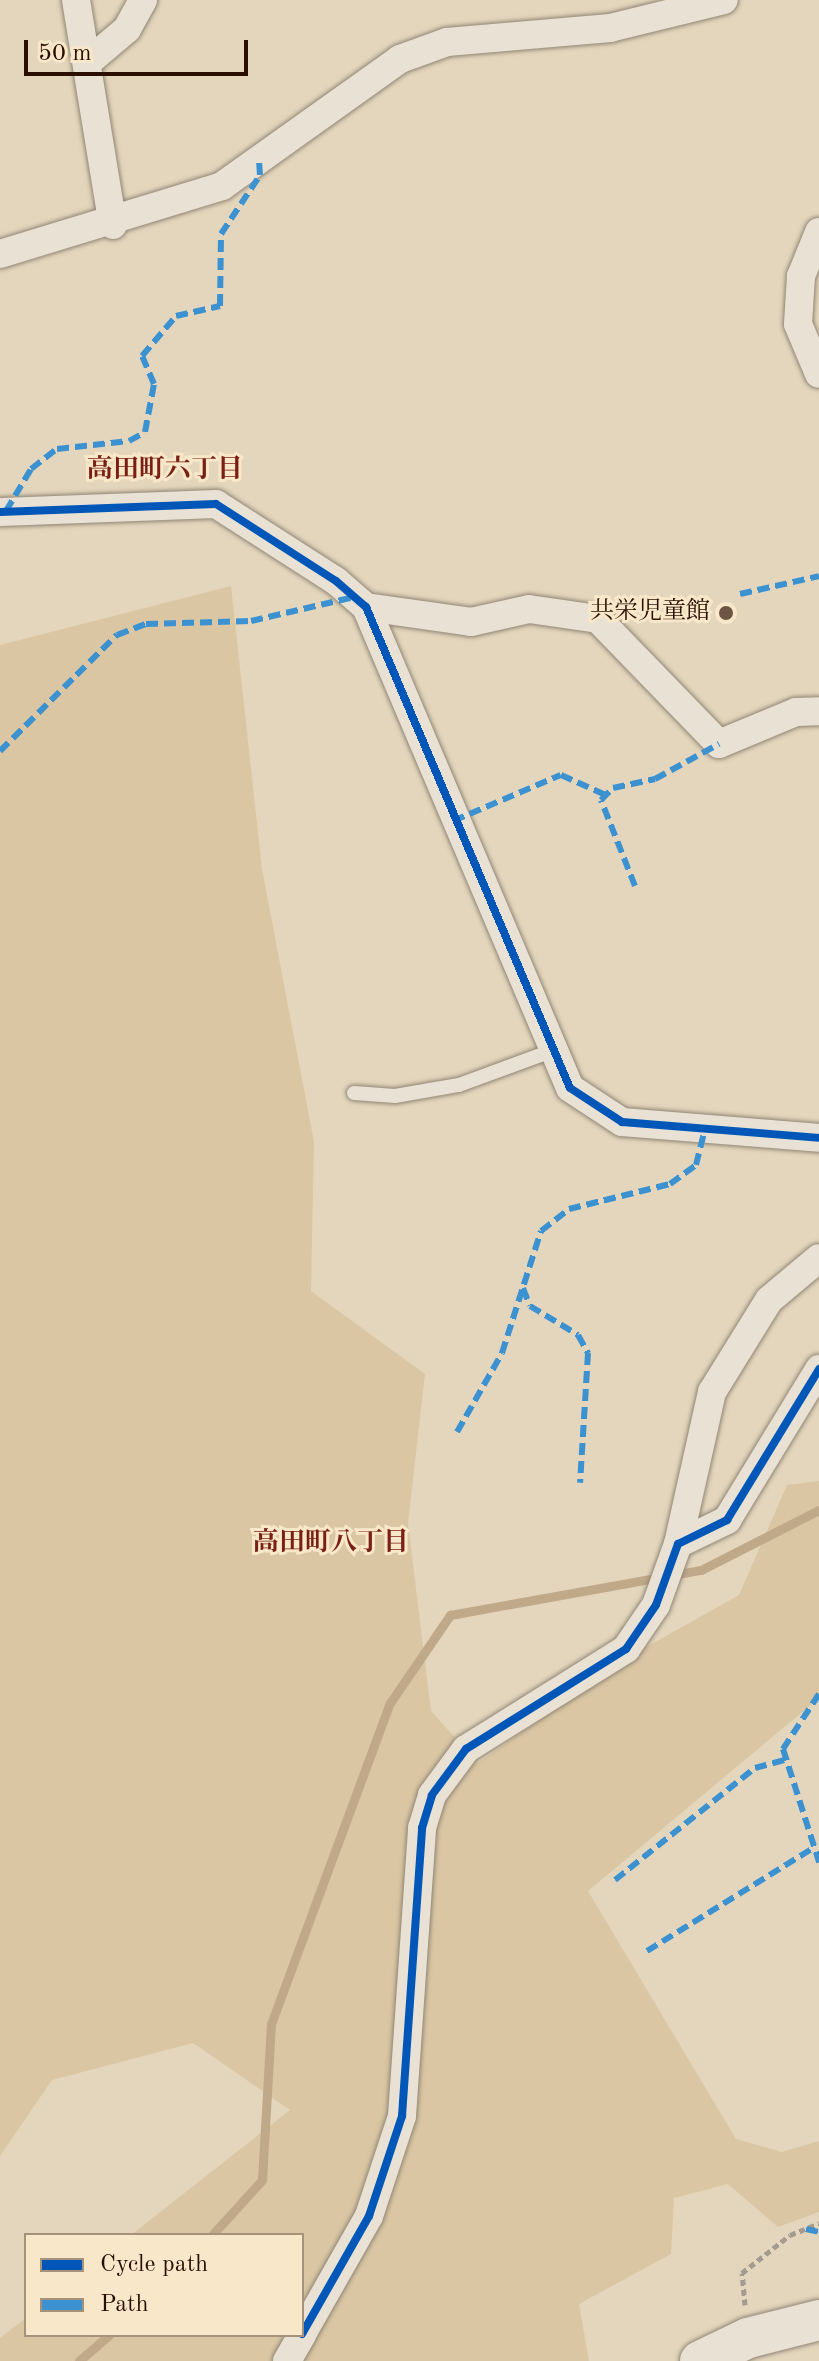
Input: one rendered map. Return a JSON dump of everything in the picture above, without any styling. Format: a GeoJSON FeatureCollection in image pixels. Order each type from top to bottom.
{"type":"FeatureCollection","features":[{"type":"Feature","properties":{"kind":"street"},"geometry":{"type":"LineString","coordinates":[[76,0],[113,225]]}},
{"type":"Feature","properties":{"kind":"street"},"geometry":{"type":"LineString","coordinates":[[88,62],[127,29],[143,0]]}},
{"type":"Feature","properties":{"kind":"street"},"geometry":{"type":"LineString","coordinates":[[0,254],[113,225],[222,186],[400,59],[447,42],[610,28],[724,0]]}},
{"type":"Feature","properties":{"kind":"street"},"geometry":{"type":"LineString","coordinates":[[819,232],[801,276],[798,324],[819,374]]}},
{"type":"Feature","properties":{"kind":"street"},"geometry":{"type":"LineString","coordinates":[[0,512],[216,504],[366,607],[471,622],[529,609],[598,619],[719,744],[796,712],[819,711]]}},
{"type":"Feature","properties":{"kind":"street"},"geometry":{"type":"LineString","coordinates":[[366,607],[570,1088],[622,1122],[819,1138]]}},
{"type":"Feature","properties":{"kind":"street"},"geometry":{"type":"LineString","coordinates":[[304,2331],[369,2216],[402,2116],[422,1828],[432,1795],[466,1749],[626,1649],[658,1597],[676,1550],[712,1392],[769,1300],[819,1258]]}},
{"type":"Feature","properties":{"kind":"street"},"geometry":{"type":"LineString","coordinates":[[676,1550],[727,1520],[819,1369]]}},
{"type":"Feature","properties":{"kind":"street"},"geometry":{"type":"LineString","coordinates":[[726,2352],[819,2320]]}},
{"type":"Feature","properties":{"kind":"street"},"geometry":{"type":"LineString","coordinates":[[287,2361],[301,2337]]}},
{"type":"Feature","properties":{"kind":"lane"},"geometry":{"type":"LineString","coordinates":[[354,1093],[395,1096],[459,1085],[554,1050]]}},
{"type":"Feature","properties":{"kind":"path"},"geometry":{"type":"LineString","coordinates":[[726,2352],[742,2273],[790,2235],[819,2223]]}},
{"type":"Feature","properties":{"kind":"shaded area"},"geometry":{"type":"Polygon","coordinates":[[[231,586],[262,869],[314,1142],[311,1291],[425,1374],[408,1523],[431,1711],[478,1763],[634,1654],[739,1595],[787,1485],[819,1481],[819,1698],[588,1891],[736,2139],[782,2152],[819,2141],[819,2212],[778,2227],[728,2184],[674,2198],[671,2254],[579,2304],[589,2361],[0,2361],[0,2338],[24,2320],[24,2337],[304,2337],[304,2233],[134,2233],[290,2110],[193,2043],[52,2080],[0,2156],[0,645],[231,586]]]}},
{"type":"Feature","properties":{"kind":"waterway"},"geometry":{"type":"LineString","coordinates":[[214,2233],[262,2180],[271,2024],[390,1703],[450,1615],[701,1570],[819,1510]]}},
{"type":"Feature","properties":{"kind":"waterway"},"geometry":{"type":"LineString","coordinates":[[79,2361],[107,2337]]}},
{"type":"Feature","properties":{"kind":"marked path"},"geometry":{"type":"LineString","coordinates":[[6,511],[31,469],[57,449],[129,441],[145,432],[154,384],[142,356],[176,316],[220,306],[221,234],[260,175],[259,161]]}},
{"type":"Feature","properties":{"kind":"marked path"},"geometry":{"type":"LineString","coordinates":[[740,594],[819,576]]}},
{"type":"Feature","properties":{"kind":"marked path"},"geometry":{"type":"LineString","coordinates":[[0,751],[117,635],[146,624],[251,621],[354,597]]}},
{"type":"Feature","properties":{"kind":"marked path"},"geometry":{"type":"LineString","coordinates":[[635,886],[601,800],[613,788],[655,779],[719,744]]}},
{"type":"Feature","properties":{"kind":"marked path"},"geometry":{"type":"LineString","coordinates":[[453,821],[561,775],[606,795]]}},
{"type":"Feature","properties":{"kind":"marked path"},"geometry":{"type":"LineString","coordinates":[[457,1432],[502,1353],[541,1231],[569,1209],[670,1184],[696,1165],[705,1129]]}},
{"type":"Feature","properties":{"kind":"marked path"},"geometry":{"type":"LineString","coordinates":[[523,1288],[530,1306],[578,1335],[588,1353],[580,1483]]}},
{"type":"Feature","properties":{"kind":"marked path"},"geometry":{"type":"LineString","coordinates":[[819,1694],[783,1749],[819,1862]]}},
{"type":"Feature","properties":{"kind":"marked path"},"geometry":{"type":"LineString","coordinates":[[615,1880],[755,1768],[785,1760]]}},
{"type":"Feature","properties":{"kind":"marked path"},"geometry":{"type":"LineString","coordinates":[[647,1951],[813,1848]]}},
{"type":"Feature","properties":{"kind":"marked path"},"geometry":{"type":"LineString","coordinates":[[806,2229],[819,2232]]}},
{"type":"Feature","properties":{"kind":"cycle path"},"geometry":{"type":"LineString","coordinates":[[0,512],[216,504],[336,581],[366,607],[570,1088],[622,1122],[819,1138]]}},
{"type":"Feature","properties":{"kind":"cycle path"},"geometry":{"type":"LineString","coordinates":[[304,2330],[369,2216],[402,2116],[422,1828],[432,1795],[466,1749],[626,1649],[656,1605],[678,1544],[727,1520],[819,1369]]}},
{"type":"Feature","properties":{"kind":"place","name":"共栄児童館"},"geometry":{"type":"Point","coordinates":[726,613]}},
{"type":"Feature","properties":{"kind":"district","name":"高田町六丁目"},"geometry":{"type":"Point","coordinates":[165,471]}},
{"type":"Feature","properties":{"kind":"district","name":"高田町八丁目"},"geometry":{"type":"Point","coordinates":[331,1544]}}]}
